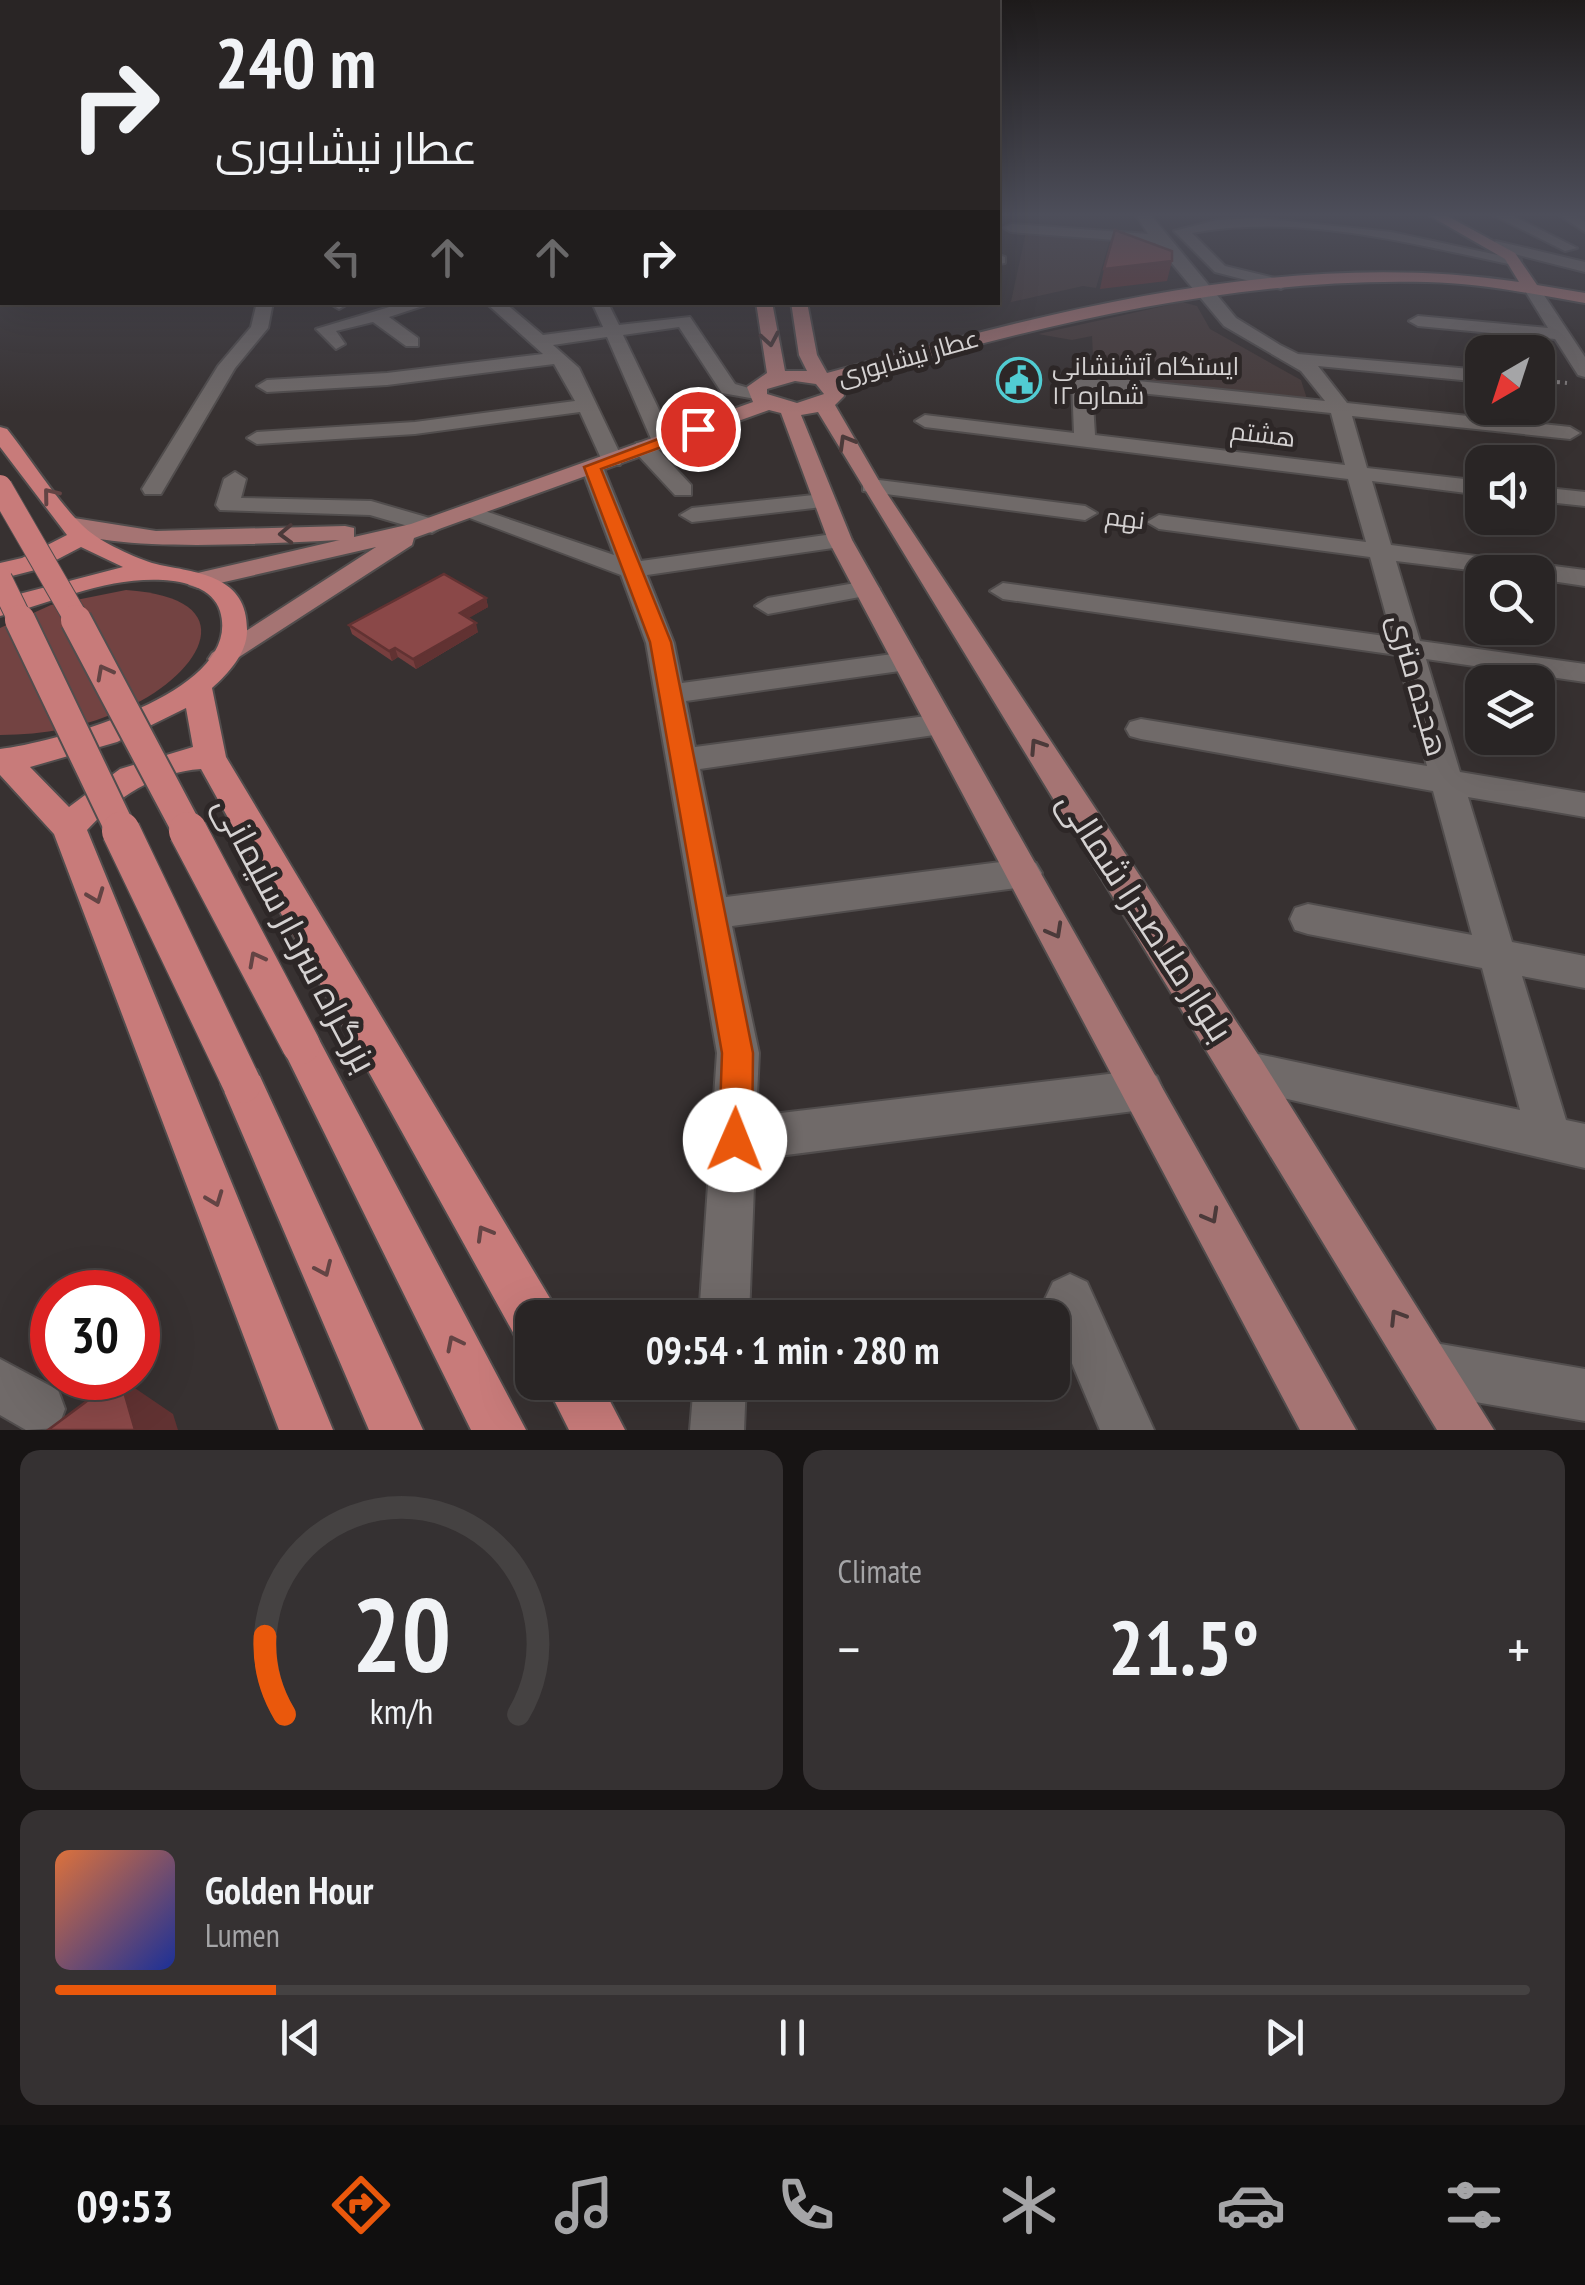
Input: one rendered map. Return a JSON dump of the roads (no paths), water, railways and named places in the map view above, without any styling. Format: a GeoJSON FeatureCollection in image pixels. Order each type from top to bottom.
{"type":"FeatureCollection","features":[{"type":"Feature","properties":{"kind":"highway"},"geometry":{"type":"LineString","coordinates":[[0,433],[78,531],[153,572]]}},
{"type":"Feature","properties":{"kind":"highway","name":"بزرگراه سردار سلیمانی"},"geometry":{"type":"LineString","coordinates":[[0,487],[32,536],[499,1430]]}},
{"type":"Feature","properties":{"kind":"highway"},"geometry":{"type":"LineString","coordinates":[[0,570],[48,556],[78,531]]}},
{"type":"Feature","properties":{"kind":"highway"},"geometry":{"type":"LineString","coordinates":[[0,608],[76,581],[153,572],[198,580],[221,593],[234,611],[234,634],[209,673],[159,712],[111,735],[58,752],[2,760]]}},
{"type":"Feature","properties":{"kind":"highway"},"geometry":{"type":"LineString","coordinates":[[0,579],[242,1084],[396,1430]]}},
{"type":"Feature","properties":{"kind":"highway"},"geometry":{"type":"LineString","coordinates":[[209,673],[210,757],[523,1300]]}},
{"type":"Feature","properties":{"kind":"highway"},"geometry":{"type":"LineString","coordinates":[[69,828],[95,798],[137,772],[184,757],[210,757]]}},
{"type":"Feature","properties":{"kind":"highway"},"geometry":{"type":"LineString","coordinates":[[2,760],[69,828],[306,1430]]}},
{"type":"Feature","properties":{"kind":"highway"},"geometry":{"type":"LineString","coordinates":[[581,1400],[598,1430]]}},
{"type":"Feature","properties":{"kind":"main road","name":"عطار نیشابوری"},"geometry":{"type":"LineString","coordinates":[[198,580],[471,514],[794,392],[996,333],[1205,290],[1331,280]]}},
{"type":"Feature","properties":{"kind":"main road","name":"عطار نیشابوری"},"geometry":{"type":"LineString","coordinates":[[1455,280],[1585,298]]}},
{"type":"Feature","properties":{"kind":"main road"},"geometry":{"type":"LineString","coordinates":[[1526,280],[1532,289]]}},
{"type":"Feature","properties":{"kind":"main road"},"geometry":{"type":"LineString","coordinates":[[765,305],[794,392],[823,501],[840,540],[1328,1430]]}},
{"type":"Feature","properties":{"kind":"main road"},"geometry":{"type":"LineString","coordinates":[[794,392],[808,355],[800,305]]}},
{"type":"Feature","properties":{"kind":"main road","name":"بلوار ملاصدرا شمالی"},"geometry":{"type":"LineString","coordinates":[[794,392],[871,486],[1244,1070],[1467,1430]]}},
{"type":"Feature","properties":{"kind":"main road","name":"عطار نیشابوری"},"geometry":{"type":"LineString","coordinates":[[209,673],[425,528]]}},
{"type":"Feature","properties":{"kind":"main road"},"geometry":{"type":"LineString","coordinates":[[78,531],[156,538],[425,528]]}},
{"type":"Feature","properties":{"kind":"street","name":"هجده متری"},"geometry":{"type":"LineString","coordinates":[[1195,280],[1214,308],[1242,332],[1299,358],[1323,378],[1339,407],[1496,955],[1567,1142]]}},
{"type":"Feature","properties":{"kind":"street"},"geometry":{"type":"LineString","coordinates":[[1262,280],[1280,284]]}},
{"type":"Feature","properties":{"kind":"street"},"geometry":{"type":"LineString","coordinates":[[1532,289],[1585,371]]}},
{"type":"Feature","properties":{"kind":"street"},"geometry":{"type":"LineString","coordinates":[[152,489],[226,366],[260,328],[265,305]]}},
{"type":"Feature","properties":{"kind":"street"},"geometry":{"type":"LineString","coordinates":[[336,344],[324,329],[417,305]]}},
{"type":"Feature","properties":{"kind":"street"},"geometry":{"type":"LineString","coordinates":[[497,305],[570,368],[588,406],[632,570],[660,642],[738,1053],[725,1300]]}},
{"type":"Feature","properties":{"kind":"street"},"geometry":{"type":"LineString","coordinates":[[602,307],[653,445],[683,490]]}},
{"type":"Feature","properties":{"kind":"street"},"geometry":{"type":"LineString","coordinates":[[376,316],[412,342]]}},
{"type":"Feature","properties":{"kind":"street"},"geometry":{"type":"LineString","coordinates":[[541,340],[684,321],[729,389],[794,392]]}},
{"type":"Feature","properties":{"kind":"street"},"geometry":{"type":"LineString","coordinates":[[1418,321],[1561,334]]}},
{"type":"Feature","properties":{"kind":"street"},"geometry":{"type":"LineString","coordinates":[[266,386],[388,380],[560,358]]}},
{"type":"Feature","properties":{"kind":"street"},"geometry":{"type":"LineString","coordinates":[[1299,358],[1465,374]]}},
{"type":"Feature","properties":{"kind":"street"},"geometry":{"type":"LineString","coordinates":[[1085,439],[1082,381],[1570,433]]}},
{"type":"Feature","properties":{"kind":"street"},"geometry":{"type":"LineString","coordinates":[[257,438],[415,428],[588,406]]}},
{"type":"Feature","properties":{"kind":"street","name":"هشتم"},"geometry":{"type":"LineString","coordinates":[[925,421],[1465,486]]}},
{"type":"Feature","properties":{"kind":"street"},"geometry":{"type":"LineString","coordinates":[[235,480],[228,505],[372,508],[425,528]]}},
{"type":"Feature","properties":{"kind":"street","name":"نهم"},"geometry":{"type":"LineString","coordinates":[[871,486],[1085,512]]}},
{"type":"Feature","properties":{"kind":"street"},"geometry":{"type":"LineString","coordinates":[[1555,496],[1585,499]]}},
{"type":"Feature","properties":{"kind":"street"},"geometry":{"type":"LineString","coordinates":[[692,515],[823,501]]}},
{"type":"Feature","properties":{"kind":"street"},"geometry":{"type":"LineString","coordinates":[[471,514],[632,570],[840,540]]}},
{"type":"Feature","properties":{"kind":"street","name":"نهم"},"geometry":{"type":"LineString","coordinates":[[1159,522],[1585,578]]}},
{"type":"Feature","properties":{"kind":"street"},"geometry":{"type":"LineString","coordinates":[[768,606],[866,589]]}},
{"type":"Feature","properties":{"kind":"street"},"geometry":{"type":"LineString","coordinates":[[1003,592],[1585,674]]}},
{"type":"Feature","properties":{"kind":"street"},"geometry":{"type":"LineString","coordinates":[[670,694],[907,661]]}},
{"type":"Feature","properties":{"kind":"street"},"geometry":{"type":"LineString","coordinates":[[682,760],[941,724]]}},
{"type":"Feature","properties":{"kind":"street"},"geometry":{"type":"LineString","coordinates":[[1140,729],[1585,805]]}},
{"type":"Feature","properties":{"kind":"street"},"geometry":{"type":"LineString","coordinates":[[712,914],[1024,874]]}},
{"type":"Feature","properties":{"kind":"street"},"geometry":{"type":"LineString","coordinates":[[1308,918],[1585,972]]}},
{"type":"Feature","properties":{"kind":"street"},"geometry":{"type":"LineString","coordinates":[[1244,1070],[1567,1142]]}},
{"type":"Feature","properties":{"kind":"street"},"geometry":{"type":"LineString","coordinates":[[735,1140],[1142,1090]]}},
{"type":"Feature","properties":{"kind":"street"},"geometry":{"type":"LineString","coordinates":[[1070,1300],[1127,1430]]}},
{"type":"Feature","properties":{"kind":"street"},"geometry":{"type":"LineString","coordinates":[[1428,1368],[1585,1395]]}},
{"type":"Feature","properties":{"kind":"street"},"geometry":{"type":"LineString","coordinates":[[717,1430],[719,1400]]}},
{"type":"Feature","properties":{"kind":"place","name":"ایستگاه آتشنشانی شماره ۱۲"},"geometry":{"type":"Point","coordinates":[1019,380]}}]}
